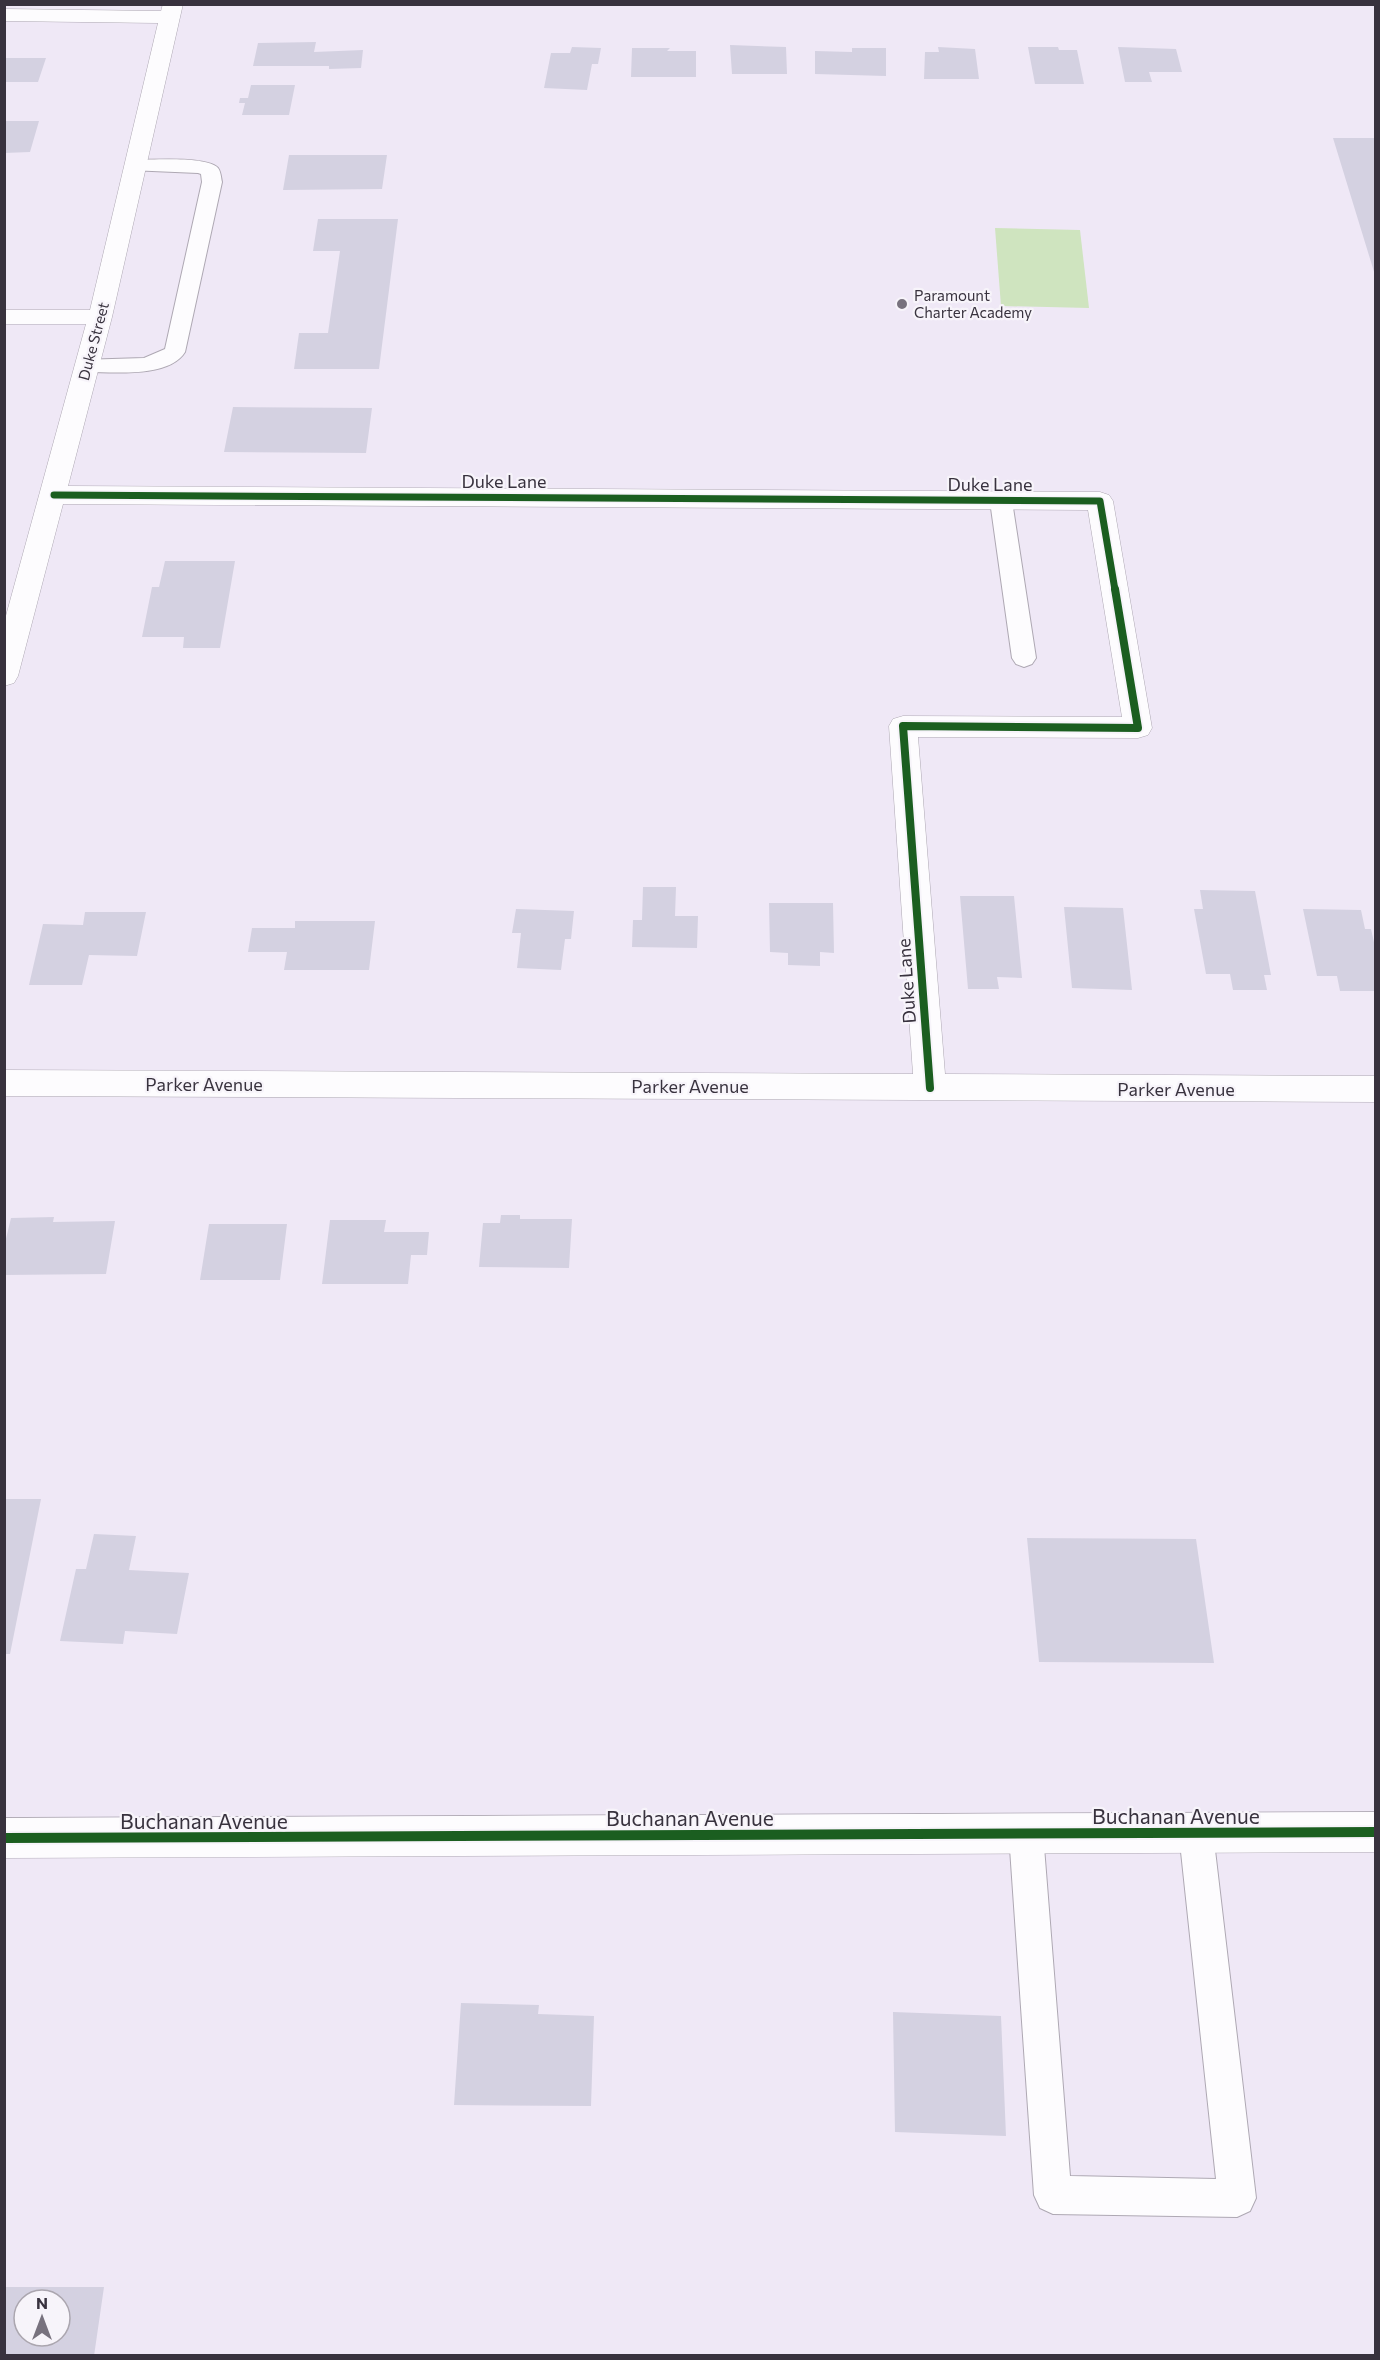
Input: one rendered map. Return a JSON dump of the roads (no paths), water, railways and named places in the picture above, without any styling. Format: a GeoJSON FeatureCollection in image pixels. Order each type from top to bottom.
{"type":"FeatureCollection","features":[{"type":"Feature","properties":{"kind":"street"},"geometry":{"type":"LineString","coordinates":[[4,15],[172,10]]}},
{"type":"Feature","properties":{"kind":"street","name":"Duke Street"},"geometry":{"type":"LineString","coordinates":[[4,676],[100,317],[172,10]]}},
{"type":"Feature","properties":{"kind":"street"},"geometry":{"type":"LineString","coordinates":[[4,317],[100,317]]}},
{"type":"Feature","properties":{"kind":"street","name":"Duke Lane"},"geometry":{"type":"LineString","coordinates":[[54,495],[1100,501],[1138,728],[903,726],[930,1088]]}},
{"type":"Feature","properties":{"kind":"street","name":"Parker Avenue"},"geometry":{"type":"LineString","coordinates":[[4,1083],[1376,1089]]}},
{"type":"Feature","properties":{"kind":"street","name":"Buchanan Avenue"},"geometry":{"type":"LineString","coordinates":[[4,1838],[1376,1832]]}},
{"type":"Feature","properties":{"kind":"lane"},"geometry":{"type":"LineString","coordinates":[[87,365],[145,365],[164,360],[175,352],[212,182],[210,171],[201,167],[136,166]]}},
{"type":"Feature","properties":{"kind":"lane"},"geometry":{"type":"LineString","coordinates":[[1001,501],[1024,658]]}},
{"type":"Feature","properties":{"kind":"lane"},"geometry":{"type":"LineString","coordinates":[[1026,1834],[1053,2195],[1237,2198],[1196,1833]]}},
{"type":"Feature","properties":{"kind":"place","name":"Paramount Charter Academy"},"geometry":{"type":"Point","coordinates":[902,304]}}]}
